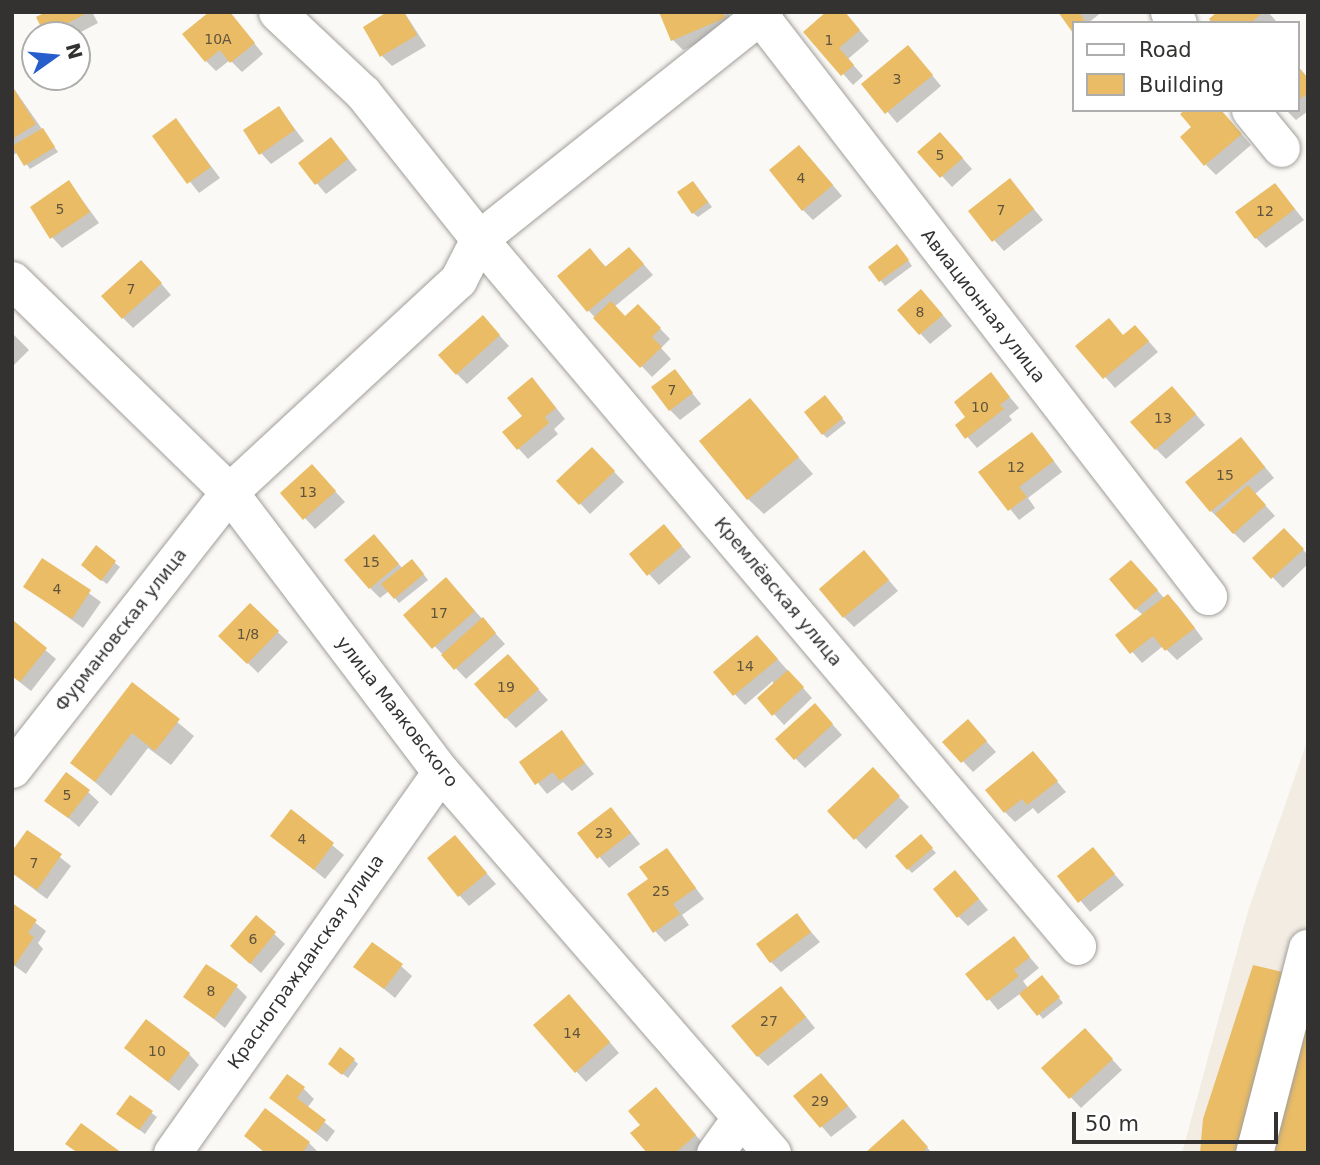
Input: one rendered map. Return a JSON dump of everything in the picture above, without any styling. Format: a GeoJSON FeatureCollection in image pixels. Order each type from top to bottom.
{"type":"FeatureCollection","features":[{"type":"Feature","properties":{"kind":"street","name":"Кремлёвская улица"},"geometry":{"type":"LineString","coordinates":[[278,12],[363,93],[479,239],[1077,946]]}},
{"type":"Feature","properties":{"kind":"street"},"geometry":{"type":"LineString","coordinates":[[479,239],[760,14]]}},
{"type":"Feature","properties":{"kind":"street","name":"Авиационная улица"},"geometry":{"type":"LineString","coordinates":[[760,14],[1208,596]]}},
{"type":"Feature","properties":{"kind":"street"},"geometry":{"type":"LineString","coordinates":[[1252,112],[1281,148]]}},
{"type":"Feature","properties":{"kind":"street","name":"Фурмановская улица"},"geometry":{"type":"LineString","coordinates":[[12,769],[229,492],[458,281],[479,239]]}},
{"type":"Feature","properties":{"kind":"street","name":"улица Маяковского"},"geometry":{"type":"LineString","coordinates":[[12,280],[229,492],[441,772],[772,1153]]}},
{"type":"Feature","properties":{"kind":"street","name":"Красногражданская улица"},"geometry":{"type":"LineString","coordinates":[[172,1153],[441,772]]}},
{"type":"Feature","properties":{"kind":"street"},"geometry":{"type":"LineString","coordinates":[[1254,1153],[1307,946]]}},
{"type":"Feature","properties":{"kind":"street"},"geometry":{"type":"LineString","coordinates":[[715,1153],[741,1117]]}},
{"type":"Feature","properties":{"kind":"shaded area"},"geometry":{"type":"Polygon","coordinates":[[[1308,739],[1308,1153],[1182,1153],[1248,911],[1308,739]]]}},
{"type":"Feature","properties":{"kind":"building"},"geometry":{"type":"Polygon","coordinates":[[[46,12],[89,12],[72,21],[38,21],[36,17],[46,12]]]}},
{"type":"Feature","properties":{"kind":"building"},"geometry":{"type":"Polygon","coordinates":[[[209,12],[230,12],[255,43],[230,63],[220,50],[205,62],[182,34],[209,12]]]}},
{"type":"Feature","properties":{"kind":"building"},"geometry":{"type":"Polygon","coordinates":[[[387,12],[404,12],[417,35],[380,57],[363,27],[387,12]]]}},
{"type":"Feature","properties":{"kind":"building"},"geometry":{"type":"Polygon","coordinates":[[[659,12],[723,12],[725,18],[671,41],[659,12]]]}},
{"type":"Feature","properties":{"kind":"building"},"geometry":{"type":"Polygon","coordinates":[[[826,12],[845,12],[860,30],[839,48],[854,65],[841,76],[803,32],[826,12]]]}},
{"type":"Feature","properties":{"kind":"building"},"geometry":{"type":"Polygon","coordinates":[[[1058,12],[1079,12],[1085,21],[1072,21],[1072,32],[1058,12]]]}},
{"type":"Feature","properties":{"kind":"building"},"geometry":{"type":"Polygon","coordinates":[[[1217,12],[1263,12],[1253,21],[1209,19],[1217,12]]]}},
{"type":"Feature","properties":{"kind":"building"},"geometry":{"type":"Polygon","coordinates":[[[908,45],[933,75],[885,114],[861,84],[908,45]]]}},
{"type":"Feature","properties":{"kind":"building"},"geometry":{"type":"Polygon","coordinates":[[[1299,68],[1308,79],[1308,93],[1299,100],[1299,68]]]}},
{"type":"Feature","properties":{"kind":"building"},"geometry":{"type":"Polygon","coordinates":[[[12,86],[36,124],[12,139],[12,86]]]}},
{"type":"Feature","properties":{"kind":"building"},"geometry":{"type":"Polygon","coordinates":[[[279,106],[295,130],[259,155],[243,130],[279,106]]]}},
{"type":"Feature","properties":{"kind":"building"},"geometry":{"type":"Polygon","coordinates":[[[1223,112],[1242,134],[1204,166],[1180,137],[1191,127],[1180,114],[1223,112]]]}},
{"type":"Feature","properties":{"kind":"building"},"geometry":{"type":"Polygon","coordinates":[[[176,118],[211,167],[187,184],[152,136],[176,118]]]}},
{"type":"Feature","properties":{"kind":"building"},"geometry":{"type":"Polygon","coordinates":[[[43,128],[55,147],[24,166],[12,146],[43,128]]]}},
{"type":"Feature","properties":{"kind":"building"},"geometry":{"type":"Polygon","coordinates":[[[940,132],[963,158],[940,178],[917,152],[940,132]]]}},
{"type":"Feature","properties":{"kind":"building"},"geometry":{"type":"Polygon","coordinates":[[[331,137],[348,159],[315,185],[298,163],[331,137]]]}},
{"type":"Feature","properties":{"kind":"building"},"geometry":{"type":"Polygon","coordinates":[[[799,145],[833,185],[802,211],[769,170],[799,145]]]}},
{"type":"Feature","properties":{"kind":"building"},"geometry":{"type":"Polygon","coordinates":[[[1010,178],[1034,209],[992,242],[968,211],[1010,178]]]}},
{"type":"Feature","properties":{"kind":"building"},"geometry":{"type":"Polygon","coordinates":[[[69,180],[90,212],[50,239],[30,207],[69,180]]]}},
{"type":"Feature","properties":{"kind":"building"},"geometry":{"type":"Polygon","coordinates":[[[693,181],[708,202],[692,214],[677,192],[693,181]]]}},
{"type":"Feature","properties":{"kind":"building"},"geometry":{"type":"Polygon","coordinates":[[[1275,183],[1295,209],[1255,239],[1235,212],[1275,183]]]}},
{"type":"Feature","properties":{"kind":"building"},"geometry":{"type":"Polygon","coordinates":[[[897,244],[909,260],[879,282],[868,267],[897,244]]]}},
{"type":"Feature","properties":{"kind":"building"},"geometry":{"type":"Polygon","coordinates":[[[629,247],[644,264],[587,312],[557,276],[590,248],[605,267],[629,247]]]}},
{"type":"Feature","properties":{"kind":"building"},"geometry":{"type":"Polygon","coordinates":[[[141,260],[162,283],[122,319],[101,296],[141,260]]]}},
{"type":"Feature","properties":{"kind":"building"},"geometry":{"type":"Polygon","coordinates":[[[921,289],[943,315],[919,335],[897,310],[921,289]]]}},
{"type":"Feature","properties":{"kind":"building"},"geometry":{"type":"Polygon","coordinates":[[[611,301],[625,316],[638,304],[661,328],[652,337],[662,347],[640,368],[593,318],[611,301]]]}},
{"type":"Feature","properties":{"kind":"building"},"geometry":{"type":"Polygon","coordinates":[[[483,315],[500,335],[456,375],[438,355],[483,315]]]}},
{"type":"Feature","properties":{"kind":"building"},"geometry":{"type":"Polygon","coordinates":[[[1109,318],[1123,335],[1135,325],[1149,341],[1103,379],[1075,346],[1109,318]]]}},
{"type":"Feature","properties":{"kind":"building"},"geometry":{"type":"Polygon","coordinates":[[[675,369],[693,393],[669,411],[651,387],[675,369]]]}},
{"type":"Feature","properties":{"kind":"building"},"geometry":{"type":"Polygon","coordinates":[[[991,372],[1010,397],[1000,405],[1004,409],[965,439],[955,425],[965,417],[954,402],[991,372]]]}},
{"type":"Feature","properties":{"kind":"building"},"geometry":{"type":"Polygon","coordinates":[[[532,377],[556,408],[545,417],[549,423],[517,450],[502,432],[522,416],[507,398],[532,377]]]}},
{"type":"Feature","properties":{"kind":"building"},"geometry":{"type":"Polygon","coordinates":[[[1172,386],[1196,414],[1155,450],[1130,422],[1172,386]]]}},
{"type":"Feature","properties":{"kind":"building"},"geometry":{"type":"Polygon","coordinates":[[[825,395],[843,418],[822,435],[804,412],[825,395]]]}},
{"type":"Feature","properties":{"kind":"building"},"geometry":{"type":"Polygon","coordinates":[[[750,398],[799,457],[747,500],[699,441],[750,398]]]}},
{"type":"Feature","properties":{"kind":"building"},"geometry":{"type":"Polygon","coordinates":[[[1032,432],[1054,461],[1019,487],[1027,497],[1008,511],[978,472],[1032,432]]]}},
{"type":"Feature","properties":{"kind":"building"},"geometry":{"type":"Polygon","coordinates":[[[1241,437],[1265,467],[1210,512],[1185,482],[1241,437]]]}},
{"type":"Feature","properties":{"kind":"building"},"geometry":{"type":"Polygon","coordinates":[[[592,447],[615,471],[579,505],[556,481],[592,447]]]}},
{"type":"Feature","properties":{"kind":"building"},"geometry":{"type":"Polygon","coordinates":[[[312,464],[336,491],[303,520],[280,493],[312,464]]]}},
{"type":"Feature","properties":{"kind":"building"},"geometry":{"type":"Polygon","coordinates":[[[1248,485],[1266,505],[1233,534],[1215,514],[1248,485]]]}},
{"type":"Feature","properties":{"kind":"building"},"geometry":{"type":"Polygon","coordinates":[[[664,524],[682,546],[647,576],[629,554],[664,524]]]}},
{"type":"Feature","properties":{"kind":"building"},"geometry":{"type":"Polygon","coordinates":[[[1284,528],[1304,549],[1271,579],[1252,558],[1284,528]]]}},
{"type":"Feature","properties":{"kind":"building"},"geometry":{"type":"Polygon","coordinates":[[[374,534],[399,564],[369,589],[344,560],[374,534]]]}},
{"type":"Feature","properties":{"kind":"building"},"geometry":{"type":"Polygon","coordinates":[[[96,545],[116,561],[101,581],[81,565],[96,545]]]}},
{"type":"Feature","properties":{"kind":"building"},"geometry":{"type":"Polygon","coordinates":[[[864,550],[889,580],[843,618],[819,589],[864,550]]]}},
{"type":"Feature","properties":{"kind":"building"},"geometry":{"type":"Polygon","coordinates":[[[42,558],[91,590],[72,619],[23,587],[42,558]]]}},
{"type":"Feature","properties":{"kind":"building"},"geometry":{"type":"Polygon","coordinates":[[[412,559],[424,574],[394,599],[381,584],[412,559]]]}},
{"type":"Feature","properties":{"kind":"building"},"geometry":{"type":"Polygon","coordinates":[[[1131,560],[1158,590],[1135,610],[1109,579],[1131,560]]]}},
{"type":"Feature","properties":{"kind":"building"},"geometry":{"type":"Polygon","coordinates":[[[446,577],[475,611],[432,649],[403,615],[446,577]]]}},
{"type":"Feature","properties":{"kind":"building"},"geometry":{"type":"Polygon","coordinates":[[[1168,594],[1195,628],[1165,651],[1153,636],[1130,654],[1115,635],[1168,594]]]}},
{"type":"Feature","properties":{"kind":"building"},"geometry":{"type":"Polygon","coordinates":[[[250,603],[279,631],[247,664],[218,636],[250,603]]]}},
{"type":"Feature","properties":{"kind":"building"},"geometry":{"type":"Polygon","coordinates":[[[483,617],[496,633],[454,670],[441,655],[483,617]]]}},
{"type":"Feature","properties":{"kind":"building"},"geometry":{"type":"Polygon","coordinates":[[[14,621],[47,648],[20,682],[12,676],[14,621]]]}},
{"type":"Feature","properties":{"kind":"building"},"geometry":{"type":"Polygon","coordinates":[[[757,635],[778,659],[733,696],[713,672],[757,635]]]}},
{"type":"Feature","properties":{"kind":"building"},"geometry":{"type":"Polygon","coordinates":[[[508,654],[539,689],[505,719],[474,684],[508,654]]]}},
{"type":"Feature","properties":{"kind":"building"},"geometry":{"type":"Polygon","coordinates":[[[788,670],[804,687],[772,716],[757,698],[788,670]]]}},
{"type":"Feature","properties":{"kind":"building"},"geometry":{"type":"Polygon","coordinates":[[[132,682],[180,719],[155,751],[132,733],[95,782],[70,763],[132,682]]]}},
{"type":"Feature","properties":{"kind":"building"},"geometry":{"type":"Polygon","coordinates":[[[815,703],[833,724],[794,760],[775,739],[815,703]]]}},
{"type":"Feature","properties":{"kind":"building"},"geometry":{"type":"Polygon","coordinates":[[[968,719],[987,741],[961,763],[942,742],[968,719]]]}},
{"type":"Feature","properties":{"kind":"building"},"geometry":{"type":"Polygon","coordinates":[[[562,730],[585,763],[560,781],[553,772],[535,785],[519,762],[562,730]]]}},
{"type":"Feature","properties":{"kind":"building"},"geometry":{"type":"Polygon","coordinates":[[[1033,751],[1058,781],[1027,805],[1022,799],[1004,813],[985,790],[1033,751]]]}},
{"type":"Feature","properties":{"kind":"building"},"geometry":{"type":"Polygon","coordinates":[[[873,767],[900,796],[854,840],[827,811],[873,767]]]}},
{"type":"Feature","properties":{"kind":"building"},"geometry":{"type":"Polygon","coordinates":[[[66,772],[90,790],[68,818],[44,801],[66,772]]]}},
{"type":"Feature","properties":{"kind":"building"},"geometry":{"type":"Polygon","coordinates":[[[611,807],[631,833],[597,859],[577,833],[611,807]]]}},
{"type":"Feature","properties":{"kind":"building"},"geometry":{"type":"Polygon","coordinates":[[[291,809],[334,843],[314,870],[270,836],[291,809]]]}},
{"type":"Feature","properties":{"kind":"building"},"geometry":{"type":"Polygon","coordinates":[[[27,830],[62,854],[37,890],[12,873],[12,851],[27,830]]]}},
{"type":"Feature","properties":{"kind":"building"},"geometry":{"type":"Polygon","coordinates":[[[921,834],[933,848],[907,870],[895,856],[921,834]]]}},
{"type":"Feature","properties":{"kind":"building"},"geometry":{"type":"Polygon","coordinates":[[[455,835],[487,873],[458,897],[427,858],[455,835]]]}},
{"type":"Feature","properties":{"kind":"building"},"geometry":{"type":"Polygon","coordinates":[[[1093,847],[1115,874],[1078,903],[1057,876],[1093,847]]]}},
{"type":"Feature","properties":{"kind":"building"},"geometry":{"type":"Polygon","coordinates":[[[667,848],[696,888],[673,904],[680,914],[653,933],[627,894],[648,879],[639,867],[667,848]]]}},
{"type":"Feature","properties":{"kind":"building"},"geometry":{"type":"Polygon","coordinates":[[[955,870],[979,899],[957,918],[933,889],[955,870]]]}},
{"type":"Feature","properties":{"kind":"building"},"geometry":{"type":"Polygon","coordinates":[[[12,903],[37,920],[28,933],[34,937],[15,965],[12,963],[12,903]]]}},
{"type":"Feature","properties":{"kind":"building"},"geometry":{"type":"Polygon","coordinates":[[[797,913],[811,932],[770,963],[756,944],[797,913]]]}},
{"type":"Feature","properties":{"kind":"building"},"geometry":{"type":"Polygon","coordinates":[[[256,915],[276,932],[250,964],[230,946],[256,915]]]}},
{"type":"Feature","properties":{"kind":"building"},"geometry":{"type":"Polygon","coordinates":[[[1014,936],[1030,957],[1014,970],[1019,976],[987,1001],[965,974],[1014,936]]]}},
{"type":"Feature","properties":{"kind":"building"},"geometry":{"type":"Polygon","coordinates":[[[372,942],[403,964],[384,989],[353,967],[372,942]]]}},
{"type":"Feature","properties":{"kind":"building"},"geometry":{"type":"Polygon","coordinates":[[[206,964],[238,985],[214,1019],[183,997],[206,964]]]}},
{"type":"Feature","properties":{"kind":"building"},"geometry":{"type":"Polygon","coordinates":[[[1253,965],[1291,974],[1243,1153],[1200,1153],[1203,1119],[1253,965]]]}},
{"type":"Feature","properties":{"kind":"building"},"geometry":{"type":"Polygon","coordinates":[[[1042,975],[1060,997],[1037,1016],[1019,994],[1042,975]]]}},
{"type":"Feature","properties":{"kind":"building"},"geometry":{"type":"Polygon","coordinates":[[[781,986],[806,1017],[757,1057],[731,1026],[781,986]]]}},
{"type":"Feature","properties":{"kind":"building"},"geometry":{"type":"Polygon","coordinates":[[[569,994],[610,1042],[575,1073],[533,1025],[569,994]]]}},
{"type":"Feature","properties":{"kind":"building"},"geometry":{"type":"Polygon","coordinates":[[[1308,1009],[1308,1153],[1270,1153],[1308,1009]]]}},
{"type":"Feature","properties":{"kind":"building"},"geometry":{"type":"Polygon","coordinates":[[[146,1019],[190,1053],[168,1082],[124,1048],[146,1019]]]}},
{"type":"Feature","properties":{"kind":"building"},"geometry":{"type":"Polygon","coordinates":[[[1085,1028],[1113,1059],[1069,1099],[1041,1068],[1085,1028]]]}},
{"type":"Feature","properties":{"kind":"building"},"geometry":{"type":"Polygon","coordinates":[[[340,1047],[355,1059],[342,1075],[328,1064],[340,1047]]]}},
{"type":"Feature","properties":{"kind":"building"},"geometry":{"type":"Polygon","coordinates":[[[821,1073],[848,1106],[820,1128],[793,1096],[821,1073]]]}},
{"type":"Feature","properties":{"kind":"building"},"geometry":{"type":"Polygon","coordinates":[[[287,1074],[305,1087],[297,1098],[326,1120],[316,1133],[269,1098],[287,1074]]]}},
{"type":"Feature","properties":{"kind":"building"},"geometry":{"type":"Polygon","coordinates":[[[656,1087],[696,1135],[675,1153],[647,1153],[630,1133],[640,1125],[628,1111],[656,1087]]]}},
{"type":"Feature","properties":{"kind":"building"},"geometry":{"type":"Polygon","coordinates":[[[130,1095],[153,1111],[139,1130],[116,1114],[130,1095]]]}},
{"type":"Feature","properties":{"kind":"building"},"geometry":{"type":"Polygon","coordinates":[[[265,1108],[310,1142],[302,1153],[266,1153],[244,1136],[265,1108]]]}},
{"type":"Feature","properties":{"kind":"building"},"geometry":{"type":"Polygon","coordinates":[[[903,1119],[928,1147],[921,1153],[865,1153],[903,1119]]]}},
{"type":"Feature","properties":{"kind":"building"},"geometry":{"type":"Polygon","coordinates":[[[81,1123],[122,1153],[78,1153],[65,1144],[81,1123]]]}}]}
